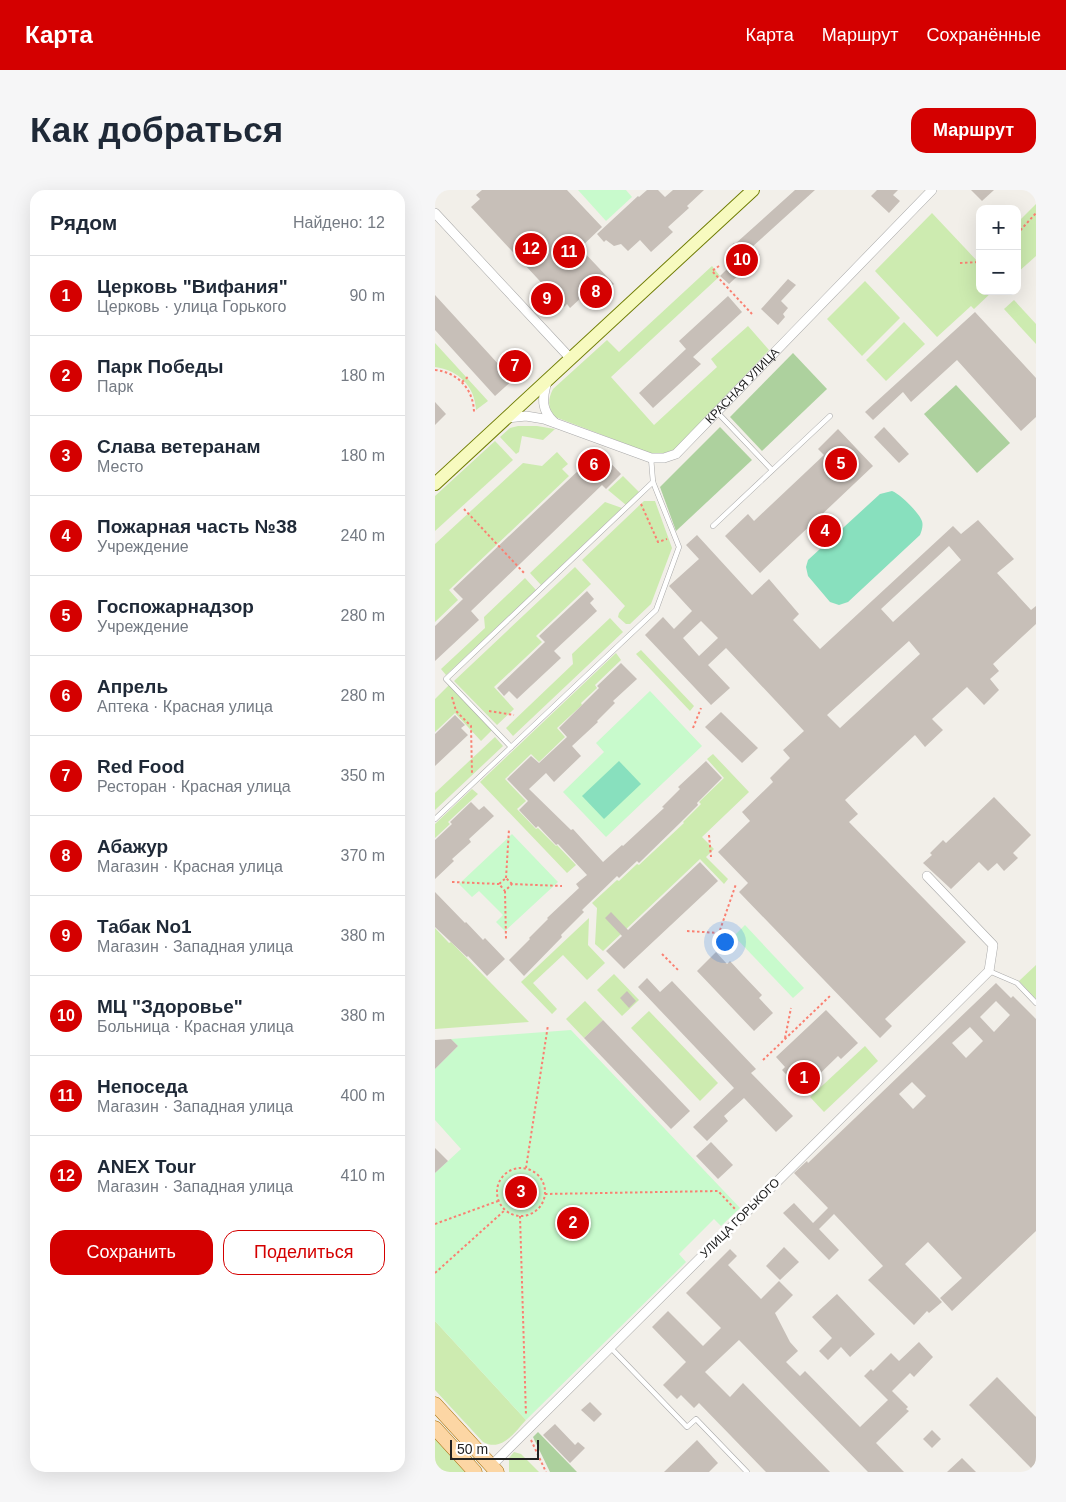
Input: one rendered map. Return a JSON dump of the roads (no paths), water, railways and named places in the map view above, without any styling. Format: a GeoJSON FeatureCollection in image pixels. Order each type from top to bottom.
{"type":"FeatureCollection","features":[{"type":"Feature","properties":{"kind":"main road"},"geometry":{"type":"LineString","coordinates":[[435,1404],[494,1469]]}},
{"type":"Feature","properties":{"kind":"main road"},"geometry":{"type":"LineString","coordinates":[[435,1428],[475,1472]]}},
{"type":"Feature","properties":{"kind":"street"},"geometry":{"type":"LineString","coordinates":[[435,484],[753,190]]}},
{"type":"Feature","properties":{"kind":"street","name":"КРАСНАЯ УЛИЦА"},"geometry":{"type":"LineString","coordinates":[[507,418],[526,416],[554,422],[651,458],[664,458],[676,454],[932,190]]}},
{"type":"Feature","properties":{"kind":"street"},"geometry":{"type":"LineString","coordinates":[[435,212],[571,359]]}},
{"type":"Feature","properties":{"kind":"street"},"geometry":{"type":"LineString","coordinates":[[547,381],[543,393],[543,404],[547,416],[554,422]]}},
{"type":"Feature","properties":{"kind":"street"},"geometry":{"type":"LineString","coordinates":[[927,876],[993,945],[989,971]]}},
{"type":"Feature","properties":{"kind":"street","name":"УЛИЦА ГОРЬКОГО"},"geometry":{"type":"LineString","coordinates":[[494,1469],[527,1430],[989,971]]}},
{"type":"Feature","properties":{"kind":"lane"},"geometry":{"type":"LineString","coordinates":[[717,412],[772,470]]}},
{"type":"Feature","properties":{"kind":"lane"},"geometry":{"type":"LineString","coordinates":[[713,526],[830,416]]}},
{"type":"Feature","properties":{"kind":"lane"},"geometry":{"type":"LineString","coordinates":[[435,819],[656,610],[679,547],[653,482],[651,458]]}},
{"type":"Feature","properties":{"kind":"lane"},"geometry":{"type":"LineString","coordinates":[[511,747],[446,678],[653,482]]}},
{"type":"Feature","properties":{"kind":"lane"},"geometry":{"type":"LineString","coordinates":[[989,971],[1017,983],[1036,1003]]}},
{"type":"Feature","properties":{"kind":"lane"},"geometry":{"type":"LineString","coordinates":[[610,1347],[687,1427],[695,1419],[747,1472]]}},
{"type":"Feature","properties":{"kind":"place","name":"ANEX Tour"},"geometry":{"type":"Point","coordinates":[531,249]}},
{"type":"Feature","properties":{"kind":"place","name":"Непоседа"},"geometry":{"type":"Point","coordinates":[569,252]}},
{"type":"Feature","properties":{"kind":"place","name":"МЦ \"Здоровье\""},"geometry":{"type":"Point","coordinates":[742,260]}},
{"type":"Feature","properties":{"kind":"place","name":"Абажур"},"geometry":{"type":"Point","coordinates":[596,292]}},
{"type":"Feature","properties":{"kind":"place","name":"Табак No1"},"geometry":{"type":"Point","coordinates":[547,299]}},
{"type":"Feature","properties":{"kind":"place","name":"Red Food"},"geometry":{"type":"Point","coordinates":[515,366]}},
{"type":"Feature","properties":{"kind":"place","name":"Госпожарнадзор"},"geometry":{"type":"Point","coordinates":[841,464]}},
{"type":"Feature","properties":{"kind":"place","name":"Апрель"},"geometry":{"type":"Point","coordinates":[594,465]}},
{"type":"Feature","properties":{"kind":"place","name":"Пожарная часть №38"},"geometry":{"type":"Point","coordinates":[825,531]}},
{"type":"Feature","properties":{"kind":"place","name":"Церковь \"Вифания\""},"geometry":{"type":"Point","coordinates":[804,1078]}},
{"type":"Feature","properties":{"kind":"place","name":"Слава ветеранам"},"geometry":{"type":"Point","coordinates":[521,1192]}},
{"type":"Feature","properties":{"kind":"place","name":"Парк Победы"},"geometry":{"type":"Point","coordinates":[573,1223]}}]}
